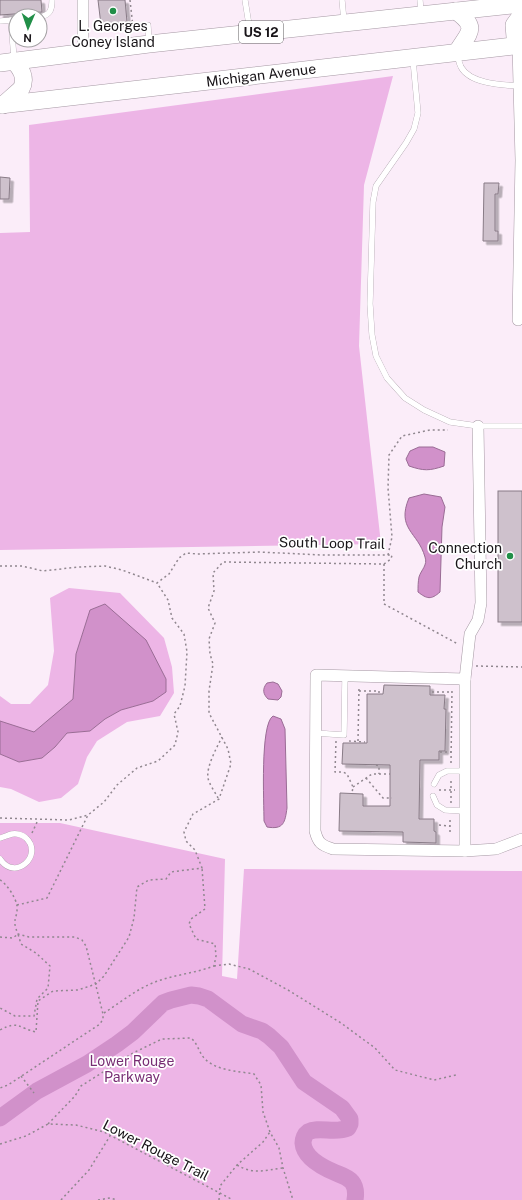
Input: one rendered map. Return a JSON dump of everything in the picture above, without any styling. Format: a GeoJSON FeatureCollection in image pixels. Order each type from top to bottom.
{"type":"FeatureCollection","features":[{"type":"Feature","properties":{"kind":"main road","name":"US 12"},"geometry":{"type":"LineString","coordinates":[[7,62],[149,44],[345,23],[421,8],[456,11],[522,4]]}},
{"type":"Feature","properties":{"kind":"main road"},"geometry":{"type":"LineString","coordinates":[[456,11],[470,24],[471,30],[470,34],[457,52]]}},
{"type":"Feature","properties":{"kind":"main road"},"geometry":{"type":"LineString","coordinates":[[520,46],[515,37],[514,25],[522,14]]}},
{"type":"Feature","properties":{"kind":"main road","name":"Michigan Avenue"},"geometry":{"type":"LineString","coordinates":[[2,105],[520,46]]}},
{"type":"Feature","properties":{"kind":"main road"},"geometry":{"type":"LineString","coordinates":[[2,105],[23,86],[23,75],[21,70],[7,62]]}},
{"type":"Feature","properties":{"kind":"street"},"geometry":{"type":"LineString","coordinates":[[83,0],[83,52]]}},
{"type":"Feature","properties":{"kind":"street"},"geometry":{"type":"LineString","coordinates":[[518,320],[521,160],[520,46]]}},
{"type":"Feature","properties":{"kind":"street"},"geometry":{"type":"LineString","coordinates":[[465,851],[465,679],[470,634],[478,620],[481,603],[478,426]]}},
{"type":"Feature","properties":{"kind":"street"},"geometry":{"type":"LineString","coordinates":[[465,679],[316,675],[315,831],[317,838],[322,846],[333,849],[465,851],[496,848],[522,839]]}},
{"type":"Feature","properties":{"kind":"lane"},"geometry":{"type":"LineString","coordinates":[[48,13],[52,8],[52,0]]}},
{"type":"Feature","properties":{"kind":"lane"},"geometry":{"type":"LineString","coordinates":[[245,0],[250,33]]}},
{"type":"Feature","properties":{"kind":"lane"},"geometry":{"type":"LineString","coordinates":[[342,0],[345,23]]}},
{"type":"Feature","properties":{"kind":"lane"},"geometry":{"type":"LineString","coordinates":[[148,25],[149,44]]}},
{"type":"Feature","properties":{"kind":"lane"},"geometry":{"type":"LineString","coordinates":[[7,62],[9,48]]}},
{"type":"Feature","properties":{"kind":"lane"},"geometry":{"type":"LineString","coordinates":[[457,52],[460,66],[464,72],[470,76],[486,82],[521,86]]}},
{"type":"Feature","properties":{"kind":"lane"},"geometry":{"type":"LineString","coordinates":[[413,57],[418,113],[414,129],[376,186],[372,202],[370,304],[372,335],[376,356],[387,378],[406,398],[424,410],[450,422],[478,426],[522,426]]}},
{"type":"Feature","properties":{"kind":"lane"},"geometry":{"type":"LineString","coordinates":[[315,733],[344,735],[345,676]]}},
{"type":"Feature","properties":{"kind":"lane"},"geometry":{"type":"LineString","coordinates":[[434,784],[439,775],[447,771],[465,771]]}},
{"type":"Feature","properties":{"kind":"lane"},"geometry":{"type":"LineString","coordinates":[[433,796],[437,805],[445,810],[465,811]]}},
{"type":"Feature","properties":{"kind":"lane"},"geometry":{"type":"LineString","coordinates":[[0,838],[12,834],[18,834],[27,839],[30,843],[32,854],[27,864],[22,867],[10,867],[4,865],[0,859]]}},
{"type":"Feature","properties":{"kind":"path"},"geometry":{"type":"LineString","coordinates":[[130,0],[133,27]]}},
{"type":"Feature","properties":{"kind":"path"},"geometry":{"type":"LineString","coordinates":[[388,555],[392,537],[388,488],[389,455],[402,436],[430,430],[450,430]]}},
{"type":"Feature","properties":{"kind":"path","name":"South Loop Trail"},"geometry":{"type":"LineString","coordinates":[[157,583],[169,574],[179,558],[186,553],[260,552],[321,555],[392,555],[391,559],[384,564],[223,562],[213,573],[214,591],[208,608],[215,624],[209,639],[210,654],[213,664],[209,691],[209,713],[228,749],[230,764],[219,799]]}},
{"type":"Feature","properties":{"kind":"path"},"geometry":{"type":"LineString","coordinates":[[384,564],[384,604],[468,649]]}},
{"type":"Feature","properties":{"kind":"path"},"geometry":{"type":"LineString","coordinates":[[0,566],[22,566],[43,570],[105,566],[122,570],[157,583],[168,600],[172,618],[184,634],[187,652],[185,686],[180,706],[174,714],[178,732],[175,745],[158,761],[137,768],[117,785],[104,802],[88,815],[69,820],[0,818]]}},
{"type":"Feature","properties":{"kind":"path"},"geometry":{"type":"LineString","coordinates":[[467,664],[494,667],[522,667]]}},
{"type":"Feature","properties":{"kind":"path"},"geometry":{"type":"LineString","coordinates":[[449,765],[451,764],[452,686]]}},
{"type":"Feature","properties":{"kind":"path"},"geometry":{"type":"LineString","coordinates":[[353,687],[359,687],[358,742]]}},
{"type":"Feature","properties":{"kind":"path"},"geometry":{"type":"LineString","coordinates":[[359,691],[380,691],[380,694]]}},
{"type":"Feature","properties":{"kind":"path"},"geometry":{"type":"LineString","coordinates":[[432,692],[452,692]]}},
{"type":"Feature","properties":{"kind":"path"},"geometry":{"type":"LineString","coordinates":[[214,966],[216,956],[215,944],[196,938],[189,924],[191,919],[205,909],[202,868],[195,850],[186,840],[184,832],[193,814],[219,799],[208,779],[211,764],[222,737]]}},
{"type":"Feature","properties":{"kind":"path"},"geometry":{"type":"LineString","coordinates":[[331,741],[336,741],[335,772],[347,774],[353,787],[352,793]]}},
{"type":"Feature","properties":{"kind":"path"},"geometry":{"type":"LineString","coordinates":[[343,741],[365,742]]}},
{"type":"Feature","properties":{"kind":"path"},"geometry":{"type":"LineString","coordinates":[[440,752],[451,752]]}},
{"type":"Feature","properties":{"kind":"path"},"geometry":{"type":"LineString","coordinates":[[376,765],[379,766],[379,774]]}},
{"type":"Feature","properties":{"kind":"path"},"geometry":{"type":"LineString","coordinates":[[353,787],[372,774],[390,774]]}},
{"type":"Feature","properties":{"kind":"path"},"geometry":{"type":"LineString","coordinates":[[451,776],[451,803]]}},
{"type":"Feature","properties":{"kind":"path"},"geometry":{"type":"LineString","coordinates":[[366,778],[383,798],[392,798]]}},
{"type":"Feature","properties":{"kind":"path"},"geometry":{"type":"LineString","coordinates":[[442,790],[452,790]]}},
{"type":"Feature","properties":{"kind":"path"},"geometry":{"type":"LineString","coordinates":[[17,906],[47,898],[88,815]]}},
{"type":"Feature","properties":{"kind":"path"},"geometry":{"type":"LineString","coordinates":[[27,839],[34,832],[38,820]]}},
{"type":"Feature","properties":{"kind":"path"},"geometry":{"type":"LineString","coordinates":[[439,825],[450,826]]}},
{"type":"Feature","properties":{"kind":"path"},"geometry":{"type":"LineString","coordinates":[[0,1030],[7,1026],[16,1024],[36,1032],[38,1001],[53,991],[78,990],[96,984],[104,976],[129,937],[134,918],[137,886],[150,880],[166,879],[171,872],[202,868]]}},
{"type":"Feature","properties":{"kind":"path"},"geometry":{"type":"LineString","coordinates":[[0,880],[7,884],[17,906],[14,925],[21,944],[36,953],[50,966],[48,988],[37,999],[34,1016],[15,1016],[0,1008]]}},
{"type":"Feature","properties":{"kind":"path"},"geometry":{"type":"LineString","coordinates":[[0,1088],[8,1085],[100,1024],[103,1019],[86,946],[82,940],[75,938],[29,937],[18,934]]}},
{"type":"Feature","properties":{"kind":"path"},"geometry":{"type":"LineString","coordinates":[[0,937],[13,938],[18,934]]}},
{"type":"Feature","properties":{"kind":"path"},"geometry":{"type":"LineString","coordinates":[[103,1014],[148,985],[183,974],[200,971],[214,966],[229,964],[249,969],[288,990],[341,1023],[375,1048],[395,1070],[434,1080],[456,1075]]}},
{"type":"Feature","properties":{"kind":"path"},"geometry":{"type":"LineString","coordinates":[[0,1144],[26,1136],[48,1124],[75,1096],[81,1086],[133,1053],[162,1039],[191,1038],[196,1043],[206,1060],[220,1068],[254,1074],[261,1084],[263,1112],[270,1132],[280,1148],[283,1168],[293,1200]]}},
{"type":"Feature","properties":{"kind":"path"},"geometry":{"type":"LineString","coordinates":[[21,1076],[34,1093]]}},
{"type":"Feature","properties":{"kind":"path","name":"Lower Rouge Trail"},"geometry":{"type":"LineString","coordinates":[[48,1124],[76,1125],[104,1132],[233,1200]]}},
{"type":"Feature","properties":{"kind":"path"},"geometry":{"type":"LineString","coordinates":[[219,1200],[220,1186],[237,1165],[263,1142],[270,1132]]}},
{"type":"Feature","properties":{"kind":"path"},"geometry":{"type":"LineString","coordinates":[[61,1200],[89,1170],[110,1136]]}},
{"type":"Feature","properties":{"kind":"path"},"geometry":{"type":"LineString","coordinates":[[237,1165],[246,1170],[255,1172],[283,1168]]}},
{"type":"Feature","properties":{"kind":"path"},"geometry":{"type":"LineString","coordinates":[[98,1200],[110,1198],[117,1200]]}},
{"type":"Feature","properties":{"kind":"green space"},"geometry":{"type":"Polygon","coordinates":[[[393,76],[364,185],[359,346],[381,544],[0,550],[0,233],[30,232],[29,125],[393,76]]]}},
{"type":"Feature","properties":{"kind":"green space"},"geometry":{"type":"Polygon","coordinates":[[[69,588],[120,593],[164,638],[172,667],[174,693],[160,716],[127,722],[97,741],[87,757],[78,784],[61,798],[39,802],[11,789],[0,787],[0,754],[19,762],[42,758],[55,747],[67,733],[90,731],[105,719],[121,710],[153,701],[166,679],[159,667],[105,604],[90,610],[76,654],[73,699],[34,733],[0,721],[0,696],[11,704],[30,704],[48,685],[54,651],[50,598],[69,588]]]}},
{"type":"Feature","properties":{"kind":"green space","name":"Lower Rouge Parkway"},"geometry":{"type":"Polygon","coordinates":[[[0,823],[60,823],[225,859],[222,976],[237,979],[244,869],[522,871],[522,1200],[0,1200],[0,823]]]}},
{"type":"Feature","properties":{"kind":"shaded area"},"geometry":{"type":"Polygon","coordinates":[[[419,447],[433,447],[445,452],[444,466],[426,470],[409,466],[406,459],[410,451],[419,447]]]}},
{"type":"Feature","properties":{"kind":"shaded area"},"geometry":{"type":"Polygon","coordinates":[[[424,494],[441,497],[445,507],[442,527],[440,592],[429,598],[418,592],[419,577],[426,560],[422,549],[407,524],[405,517],[409,498],[424,494]]]}},
{"type":"Feature","properties":{"kind":"shaded area"},"geometry":{"type":"Polygon","coordinates":[[[105,604],[146,640],[166,679],[166,692],[153,701],[121,710],[105,719],[90,731],[67,733],[55,747],[42,758],[19,762],[0,754],[0,721],[34,732],[73,699],[76,654],[90,610],[105,604]]]}},
{"type":"Feature","properties":{"kind":"shaded area"},"geometry":{"type":"Polygon","coordinates":[[[273,682],[278,684],[282,691],[281,697],[278,700],[268,699],[264,693],[264,687],[267,683],[273,682]]]}},
{"type":"Feature","properties":{"kind":"shaded area"},"geometry":{"type":"Polygon","coordinates":[[[273,716],[281,719],[285,729],[287,808],[283,824],[273,828],[267,827],[264,821],[263,782],[266,733],[269,722],[273,716]]]}},
{"type":"Feature","properties":{"kind":"building"},"geometry":{"type":"Polygon","coordinates":[[[0,0],[41,0],[42,8],[8,8],[8,14],[0,15],[0,0]]]}},
{"type":"Feature","properties":{"kind":"building","name":"L. Georges Coney Island"},"geometry":{"type":"Polygon","coordinates":[[[98,0],[125,0],[127,22],[101,25],[98,0]]]}},
{"type":"Feature","properties":{"kind":"building"},"geometry":{"type":"Polygon","coordinates":[[[0,177],[10,178],[9,199],[0,199],[0,177]]]}},
{"type":"Feature","properties":{"kind":"building"},"geometry":{"type":"Polygon","coordinates":[[[484,183],[499,183],[498,194],[495,194],[495,231],[498,231],[498,241],[483,241],[484,183]]]}},
{"type":"Feature","properties":{"kind":"building","name":"Connection Church"},"geometry":{"type":"Polygon","coordinates":[[[498,491],[522,491],[522,622],[498,622],[498,491]]]}},
{"type":"Feature","properties":{"kind":"building"},"geometry":{"type":"Polygon","coordinates":[[[384,685],[430,686],[430,695],[445,695],[445,751],[439,751],[439,760],[420,760],[419,819],[434,819],[436,843],[403,842],[403,832],[339,831],[340,793],[363,794],[363,806],[390,806],[390,765],[342,764],[343,743],[367,743],[367,694],[383,694],[384,685]]]}},
{"type":"Feature","properties":{"kind":"waterway"},"geometry":{"type":"LineString","coordinates":[[0,1118],[37,1091],[87,1064],[117,1044],[133,1032],[163,1003],[191,995],[199,996],[208,999],[242,1024],[262,1031],[269,1036],[281,1047],[304,1082],[342,1108],[350,1119],[348,1128],[343,1130],[312,1130],[306,1134],[303,1143],[307,1153],[315,1162],[346,1177],[352,1182],[356,1195],[355,1200]]}},
{"type":"Feature","properties":{"kind":"place","name":"L. Georges Coney Island"},"geometry":{"type":"Point","coordinates":[113,11]}},
{"type":"Feature","properties":{"kind":"place","name":"Connection Church"},"geometry":{"type":"Point","coordinates":[510,556]}}]}
